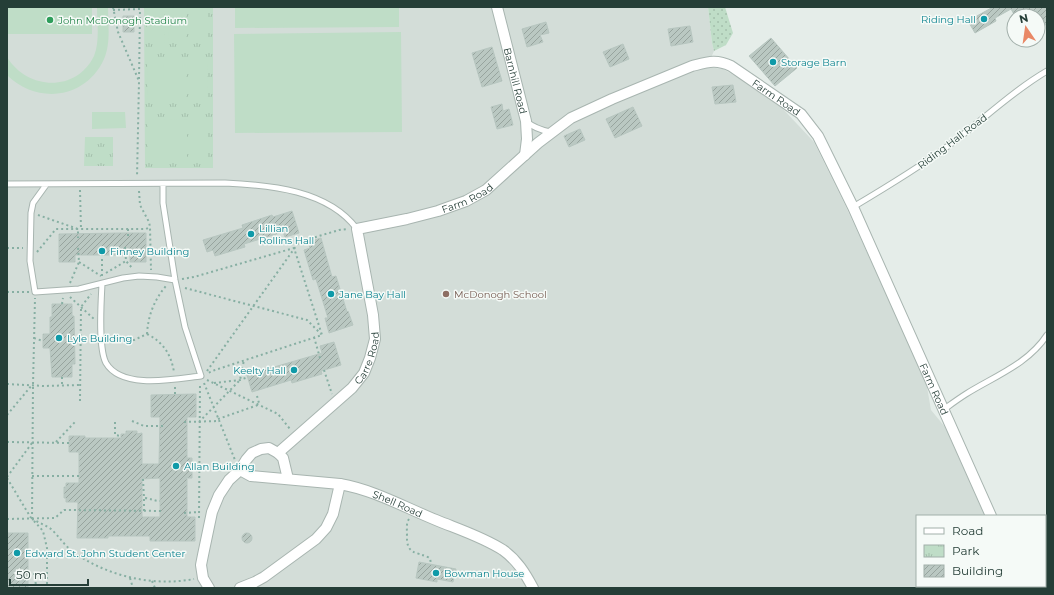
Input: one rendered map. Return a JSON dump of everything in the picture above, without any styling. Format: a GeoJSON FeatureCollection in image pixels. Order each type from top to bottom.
{"type":"FeatureCollection","features":[{"type":"Feature","properties":{"kind":"street","name":"Barnhill Road"},"geometry":{"type":"LineString","coordinates":[[497,7],[526,121],[528,139],[525,155]]}},
{"type":"Feature","properties":{"kind":"street","name":"Farm Road"},"geometry":{"type":"LineString","coordinates":[[357,229],[407,219],[438,211],[466,201],[486,190],[515,166],[551,132],[570,118],[692,66],[704,63],[721,62],[731,66],[792,106],[807,120],[818,136],[853,207],[991,515]]}},
{"type":"Feature","properties":{"kind":"street","name":"Carre Road"},"geometry":{"type":"LineString","coordinates":[[278,453],[352,388],[364,373],[370,358],[375,339],[373,315],[357,229]]}},
{"type":"Feature","properties":{"kind":"street"},"geometry":{"type":"LineString","coordinates":[[209,588],[203,578],[201,565],[212,512],[219,495],[229,480],[240,470],[252,453],[261,449],[269,448],[283,458],[288,479]]}},
{"type":"Feature","properties":{"kind":"street","name":"Shell Road"},"geometry":{"type":"LineString","coordinates":[[240,470],[251,476],[340,484],[372,492],[475,536],[503,550],[522,568],[533,588]]}},
{"type":"Feature","properties":{"kind":"street"},"geometry":{"type":"LineString","coordinates":[[240,588],[264,577],[322,534],[329,523],[340,484]]}},
{"type":"Feature","properties":{"kind":"lane","name":"Riding Hall Road"},"geometry":{"type":"LineString","coordinates":[[853,207],[927,161],[1008,98],[1036,77],[1047,71]]}},
{"type":"Feature","properties":{"kind":"lane"},"geometry":{"type":"LineString","coordinates":[[526,121],[533,127],[551,132]]}},
{"type":"Feature","properties":{"kind":"lane"},"geometry":{"type":"LineString","coordinates":[[7,184],[252,184],[306,195],[321,201],[337,209],[348,218],[357,229]]}},
{"type":"Feature","properties":{"kind":"lane"},"geometry":{"type":"LineString","coordinates":[[102,284],[102,341],[106,362],[111,369],[118,375],[141,381],[201,376],[185,327],[175,280],[163,202],[163,184]]}},
{"type":"Feature","properties":{"kind":"lane"},"geometry":{"type":"LineString","coordinates":[[46,185],[33,203],[31,213],[30,261],[35,292],[79,289],[123,278],[139,276],[175,280]]}},
{"type":"Feature","properties":{"kind":"lane"},"geometry":{"type":"LineString","coordinates":[[943,410],[966,394],[1021,362],[1036,349],[1047,335]]}},
{"type":"Feature","properties":{"kind":"path"},"geometry":{"type":"LineString","coordinates":[[139,81],[118,32],[113,8],[140,9],[138,184],[140,205],[150,227],[151,277]]}},
{"type":"Feature","properties":{"kind":"path"},"geometry":{"type":"LineString","coordinates":[[78,238],[80,229],[80,184]]}},
{"type":"Feature","properties":{"kind":"path"},"geometry":{"type":"LineString","coordinates":[[31,213],[80,229]]}},
{"type":"Feature","properties":{"kind":"path"},"geometry":{"type":"LineString","coordinates":[[30,261],[56,229],[146,229],[150,227]]}},
{"type":"Feature","properties":{"kind":"path"},"geometry":{"type":"LineString","coordinates":[[128,229],[128,237]]}},
{"type":"Feature","properties":{"kind":"path"},"geometry":{"type":"LineString","coordinates":[[200,519],[199,388],[201,376],[210,368],[299,242],[339,230],[357,229]]}},
{"type":"Feature","properties":{"kind":"path"},"geometry":{"type":"LineString","coordinates":[[125,247],[126,261],[139,276]]}},
{"type":"Feature","properties":{"kind":"path"},"geometry":{"type":"LineString","coordinates":[[7,248],[30,248]]}},
{"type":"Feature","properties":{"kind":"path"},"geometry":{"type":"LineString","coordinates":[[147,334],[149,319],[155,301],[166,286],[175,280],[194,277],[294,248]]}},
{"type":"Feature","properties":{"kind":"path"},"geometry":{"type":"LineString","coordinates":[[294,248],[322,335]]}},
{"type":"Feature","properties":{"kind":"path"},"geometry":{"type":"LineString","coordinates":[[102,255],[102,276]]}},
{"type":"Feature","properties":{"kind":"path"},"geometry":{"type":"LineString","coordinates":[[102,276],[126,261]]}},
{"type":"Feature","properties":{"kind":"path"},"geometry":{"type":"LineString","coordinates":[[79,262],[102,276]]}},
{"type":"Feature","properties":{"kind":"path"},"geometry":{"type":"LineString","coordinates":[[175,280],[185,288],[307,320],[322,335]]}},
{"type":"Feature","properties":{"kind":"path"},"geometry":{"type":"LineString","coordinates":[[80,401],[80,307],[92,292],[102,284]]}},
{"type":"Feature","properties":{"kind":"path"},"geometry":{"type":"LineString","coordinates":[[7,292],[35,292],[32,519]]}},
{"type":"Feature","properties":{"kind":"path"},"geometry":{"type":"LineString","coordinates":[[75,341],[128,340],[147,334]]}},
{"type":"Feature","properties":{"kind":"path"},"geometry":{"type":"LineString","coordinates":[[147,334],[156,340],[168,353],[171,358],[175,379]]}},
{"type":"Feature","properties":{"kind":"path"},"geometry":{"type":"LineString","coordinates":[[201,376],[244,360],[322,335]]}},
{"type":"Feature","properties":{"kind":"path"},"geometry":{"type":"LineString","coordinates":[[314,337],[320,358]]}},
{"type":"Feature","properties":{"kind":"path"},"geometry":{"type":"LineString","coordinates":[[34,338],[43,341]]}},
{"type":"Feature","properties":{"kind":"path"},"geometry":{"type":"LineString","coordinates":[[199,422],[240,380],[244,360]]}},
{"type":"Feature","properties":{"kind":"path"},"geometry":{"type":"LineString","coordinates":[[324,370],[335,403]]}},
{"type":"Feature","properties":{"kind":"path"},"geometry":{"type":"LineString","coordinates":[[201,376],[278,414],[296,437]]}},
{"type":"Feature","properties":{"kind":"path"},"geometry":{"type":"LineString","coordinates":[[201,376],[240,470]]}},
{"type":"Feature","properties":{"kind":"path"},"geometry":{"type":"LineString","coordinates":[[62,377],[62,385]]}},
{"type":"Feature","properties":{"kind":"path"},"geometry":{"type":"LineString","coordinates":[[213,383],[240,380],[248,377]]}},
{"type":"Feature","properties":{"kind":"path"},"geometry":{"type":"LineString","coordinates":[[7,384],[80,385]]}},
{"type":"Feature","properties":{"kind":"path"},"geometry":{"type":"LineString","coordinates":[[7,415],[33,384]]}},
{"type":"Feature","properties":{"kind":"path"},"geometry":{"type":"LineString","coordinates":[[257,396],[259,403],[258,405]]}},
{"type":"Feature","properties":{"kind":"path"},"geometry":{"type":"LineString","coordinates":[[184,422],[218,420],[258,405]]}},
{"type":"Feature","properties":{"kind":"path"},"geometry":{"type":"LineString","coordinates":[[132,421],[144,426],[165,426]]}},
{"type":"Feature","properties":{"kind":"path"},"geometry":{"type":"LineString","coordinates":[[56,442],[75,422]]}},
{"type":"Feature","properties":{"kind":"path"},"geometry":{"type":"LineString","coordinates":[[115,422],[115,435],[121,436]]}},
{"type":"Feature","properties":{"kind":"path"},"geometry":{"type":"LineString","coordinates":[[7,442],[69,443]]}},
{"type":"Feature","properties":{"kind":"path"},"geometry":{"type":"LineString","coordinates":[[32,442],[7,478],[32,519],[43,531],[47,548],[47,588]]}},
{"type":"Feature","properties":{"kind":"path"},"geometry":{"type":"LineString","coordinates":[[192,468],[228,467],[240,470]]}},
{"type":"Feature","properties":{"kind":"path"},"geometry":{"type":"LineString","coordinates":[[32,476],[79,476]]}},
{"type":"Feature","properties":{"kind":"path"},"geometry":{"type":"LineString","coordinates":[[143,478],[144,512]]}},
{"type":"Feature","properties":{"kind":"path"},"geometry":{"type":"LineString","coordinates":[[144,498],[160,501]]}},
{"type":"Feature","properties":{"kind":"path"},"geometry":{"type":"LineString","coordinates":[[7,519],[55,518],[64,510],[164,511]]}},
{"type":"Feature","properties":{"kind":"path"},"geometry":{"type":"LineString","coordinates":[[413,510],[407,522],[406,541],[414,553],[430,558],[431,564]]}},
{"type":"Feature","properties":{"kind":"path"},"geometry":{"type":"LineString","coordinates":[[184,513],[212,512]]}},
{"type":"Feature","properties":{"kind":"path"},"geometry":{"type":"LineString","coordinates":[[32,519],[50,528],[70,550],[101,568],[130,578],[152,582],[169,583],[203,578]]}},
{"type":"Feature","properties":{"kind":"path"},"geometry":{"type":"LineString","coordinates":[[28,574],[35,574],[36,588]]}},
{"type":"Feature","properties":{"kind":"path"},"geometry":{"type":"LineString","coordinates":[[130,578],[133,588]]}},
{"type":"Feature","properties":{"kind":"path"},"geometry":{"type":"LineString","coordinates":[[152,582],[156,588]]}},
{"type":"Feature","properties":{"kind":"shaded area","name":"McDonogh School"},"geometry":{"type":"Polygon","coordinates":[[[7,7],[708,7],[714,51],[708,67],[723,69],[747,83],[782,108],[814,142],[846,207],[926,381],[931,410],[945,427],[985,515],[916,515],[916,587],[1035,588],[7,588],[7,7]]]}},
{"type":"Feature","properties":{"kind":"green space","name":"John McDonogh Stadium"},"geometry":{"type":"Polygon","coordinates":[[[8,7],[92,7],[92,34],[8,34],[8,7]]]}},
{"type":"Feature","properties":{"kind":"green space"},"geometry":{"type":"Polygon","coordinates":[[[97,7],[108,7],[108,47],[104,59],[96,72],[85,83],[73,90],[46,94],[32,91],[19,85],[7,75],[7,57],[16,68],[26,76],[39,81],[51,83],[64,81],[76,76],[86,68],[96,50],[98,38],[97,7]]]}},
{"type":"Feature","properties":{"kind":"green space"},"geometry":{"type":"Polygon","coordinates":[[[144,7],[213,7],[213,168],[145,168],[144,7]]]}},
{"type":"Feature","properties":{"kind":"green space"},"geometry":{"type":"Polygon","coordinates":[[[147,7],[164,7],[165,43],[147,43],[147,7]]]}},
{"type":"Feature","properties":{"kind":"green space"},"geometry":{"type":"Polygon","coordinates":[[[168,7],[186,7],[186,43],[169,43],[168,7]]]}},
{"type":"Feature","properties":{"kind":"green space"},"geometry":{"type":"Polygon","coordinates":[[[190,7],[208,7],[208,43],[190,43],[190,7]]]}},
{"type":"Feature","properties":{"kind":"green space"},"geometry":{"type":"Polygon","coordinates":[[[235,7],[399,7],[399,27],[235,28],[235,7]]]}},
{"type":"Feature","properties":{"kind":"green space"},"geometry":{"type":"Polygon","coordinates":[[[708,7],[725,7],[733,33],[726,45],[714,51],[712,43],[708,7]]]}},
{"type":"Feature","properties":{"kind":"green space"},"geometry":{"type":"Polygon","coordinates":[[[401,32],[402,132],[235,133],[234,34],[401,32]]]}},
{"type":"Feature","properties":{"kind":"green space"},"geometry":{"type":"Polygon","coordinates":[[[147,62],[165,62],[165,99],[148,99],[147,62]]]}},
{"type":"Feature","properties":{"kind":"green space"},"geometry":{"type":"Polygon","coordinates":[[[169,62],[186,62],[186,99],[169,99],[169,62]]]}},
{"type":"Feature","properties":{"kind":"green space"},"geometry":{"type":"Polygon","coordinates":[[[190,62],[207,62],[208,99],[190,99],[190,62]]]}},
{"type":"Feature","properties":{"kind":"green space"},"geometry":{"type":"Polygon","coordinates":[[[92,112],[125,112],[126,128],[92,129],[92,112]]]}},
{"type":"Feature","properties":{"kind":"green space"},"geometry":{"type":"Polygon","coordinates":[[[165,119],[165,157],[148,157],[148,120],[165,119]]]}},
{"type":"Feature","properties":{"kind":"green space"},"geometry":{"type":"Polygon","coordinates":[[[187,119],[187,157],[169,157],[169,120],[187,119]]]}},
{"type":"Feature","properties":{"kind":"green space"},"geometry":{"type":"Polygon","coordinates":[[[191,119],[208,119],[208,157],[191,157],[191,119]]]}},
{"type":"Feature","properties":{"kind":"green space"},"geometry":{"type":"Polygon","coordinates":[[[85,137],[113,137],[113,166],[84,166],[85,137]]]}},
{"type":"Feature","properties":{"kind":"building"},"geometry":{"type":"Polygon","coordinates":[[[993,7],[1047,7],[1046,25],[1046,8],[1006,8],[1006,12],[995,18],[996,21],[975,33],[968,21],[993,7]]]}},
{"type":"Feature","properties":{"kind":"building"},"geometry":{"type":"Polygon","coordinates":[[[123,16],[134,16],[134,32],[123,32],[123,16]]]}},
{"type":"Feature","properties":{"kind":"building"},"geometry":{"type":"Polygon","coordinates":[[[546,22],[549,33],[540,35],[543,42],[527,47],[522,29],[546,22]]]}},
{"type":"Feature","properties":{"kind":"building"},"geometry":{"type":"Polygon","coordinates":[[[690,26],[693,42],[671,46],[668,29],[690,26]]]}},
{"type":"Feature","properties":{"kind":"building","name":"Storage Barn"},"geometry":{"type":"Polygon","coordinates":[[[771,38],[797,68],[775,86],[749,56],[771,38]]]}},
{"type":"Feature","properties":{"kind":"building"},"geometry":{"type":"Polygon","coordinates":[[[623,44],[629,59],[610,67],[603,52],[623,44]]]}},
{"type":"Feature","properties":{"kind":"building"},"geometry":{"type":"Polygon","coordinates":[[[492,47],[502,81],[482,87],[472,53],[492,47]]]}},
{"type":"Feature","properties":{"kind":"building"},"geometry":{"type":"Polygon","coordinates":[[[733,85],[736,102],[715,104],[712,87],[733,85]]]}},
{"type":"Feature","properties":{"kind":"building"},"geometry":{"type":"Polygon","coordinates":[[[502,104],[503,111],[509,109],[513,125],[497,129],[491,107],[502,104]]]}},
{"type":"Feature","properties":{"kind":"building"},"geometry":{"type":"Polygon","coordinates":[[[633,107],[642,126],[615,138],[606,119],[633,107]]]}},
{"type":"Feature","properties":{"kind":"building"},"geometry":{"type":"Polygon","coordinates":[[[580,129],[585,140],[569,147],[564,136],[580,129]]]}},
{"type":"Feature","properties":{"kind":"building","name":"Lillian Rollins Hall"},"geometry":{"type":"Polygon","coordinates":[[[292,211],[299,233],[285,237],[283,232],[244,244],[245,247],[215,256],[213,250],[207,252],[203,240],[243,228],[242,225],[272,215],[273,217],[292,211]]]}},
{"type":"Feature","properties":{"kind":"building","name":"Finney Building"},"geometry":{"type":"Polygon","coordinates":[[[146,233],[146,262],[130,262],[130,255],[75,255],[75,262],[59,262],[59,234],[146,233]]]}},
{"type":"Feature","properties":{"kind":"building","name":"Jane Bay Hall"},"geometry":{"type":"Polygon","coordinates":[[[321,238],[332,277],[336,276],[347,312],[348,311],[353,325],[329,333],[325,318],[328,318],[316,279],[313,280],[304,250],[310,248],[308,242],[321,238]]]}},
{"type":"Feature","properties":{"kind":"building","name":"Lyle Building"},"geometry":{"type":"Polygon","coordinates":[[[52,304],[72,304],[72,316],[74,316],[75,364],[72,364],[72,377],[52,377],[50,348],[43,348],[43,334],[50,334],[52,304]]]}},
{"type":"Feature","properties":{"kind":"building","name":"Keelty Hall"},"geometry":{"type":"Polygon","coordinates":[[[334,342],[341,365],[321,371],[322,374],[292,383],[291,380],[252,392],[247,375],[322,353],[320,346],[334,342]]]}},
{"type":"Feature","properties":{"kind":"building"},"geometry":{"type":"Polygon","coordinates":[[[196,394],[196,417],[187,417],[187,458],[192,458],[192,478],[187,478],[187,517],[195,517],[195,541],[150,541],[150,536],[77,538],[78,502],[66,502],[66,498],[64,498],[64,487],[66,487],[66,483],[79,483],[79,452],[69,452],[69,436],[85,436],[85,438],[121,438],[121,434],[126,434],[126,431],[137,431],[137,434],[142,433],[142,464],[159,464],[160,417],[151,417],[151,395],[196,394]],[[160,478],[142,479],[142,517],[160,517],[160,478]]]}},
{"type":"Feature","properties":{"kind":"building","name":"Edward St. John Student Center"},"geometry":{"type":"Polygon","coordinates":[[[7,533],[28,533],[28,588],[7,588],[7,533]]]}},
{"type":"Feature","properties":{"kind":"building"},"geometry":{"type":"Polygon","coordinates":[[[247,533],[252,538],[247,543],[242,538],[247,533]]]}},
{"type":"Feature","properties":{"kind":"building","name":"Bowman House"},"geometry":{"type":"Polygon","coordinates":[[[419,562],[456,569],[453,582],[437,579],[437,582],[416,578],[419,562]]]}},
{"type":"Feature","properties":{"kind":"place","name":"Riding Hall"},"geometry":{"type":"Point","coordinates":[984,19]}},
{"type":"Feature","properties":{"kind":"place","name":"John McDonogh Stadium"},"geometry":{"type":"Point","coordinates":[50,20]}},
{"type":"Feature","properties":{"kind":"place","name":"Storage Barn"},"geometry":{"type":"Point","coordinates":[773,62]}},
{"type":"Feature","properties":{"kind":"place","name":"Lillian Rollins Hall"},"geometry":{"type":"Point","coordinates":[251,234]}},
{"type":"Feature","properties":{"kind":"place","name":"Finney Building"},"geometry":{"type":"Point","coordinates":[102,251]}},
{"type":"Feature","properties":{"kind":"place","name":"Jane Bay Hall"},"geometry":{"type":"Point","coordinates":[331,294]}},
{"type":"Feature","properties":{"kind":"place","name":"McDonogh School"},"geometry":{"type":"Point","coordinates":[446,294]}},
{"type":"Feature","properties":{"kind":"place","name":"Lyle Building"},"geometry":{"type":"Point","coordinates":[59,338]}},
{"type":"Feature","properties":{"kind":"place","name":"Keelty Hall"},"geometry":{"type":"Point","coordinates":[294,370]}},
{"type":"Feature","properties":{"kind":"place","name":"Allan Building"},"geometry":{"type":"Point","coordinates":[176,466]}},
{"type":"Feature","properties":{"kind":"place","name":"Edward St. John Student Center"},"geometry":{"type":"Point","coordinates":[17,553]}},
{"type":"Feature","properties":{"kind":"place","name":"Bowman House"},"geometry":{"type":"Point","coordinates":[436,573]}}]}
